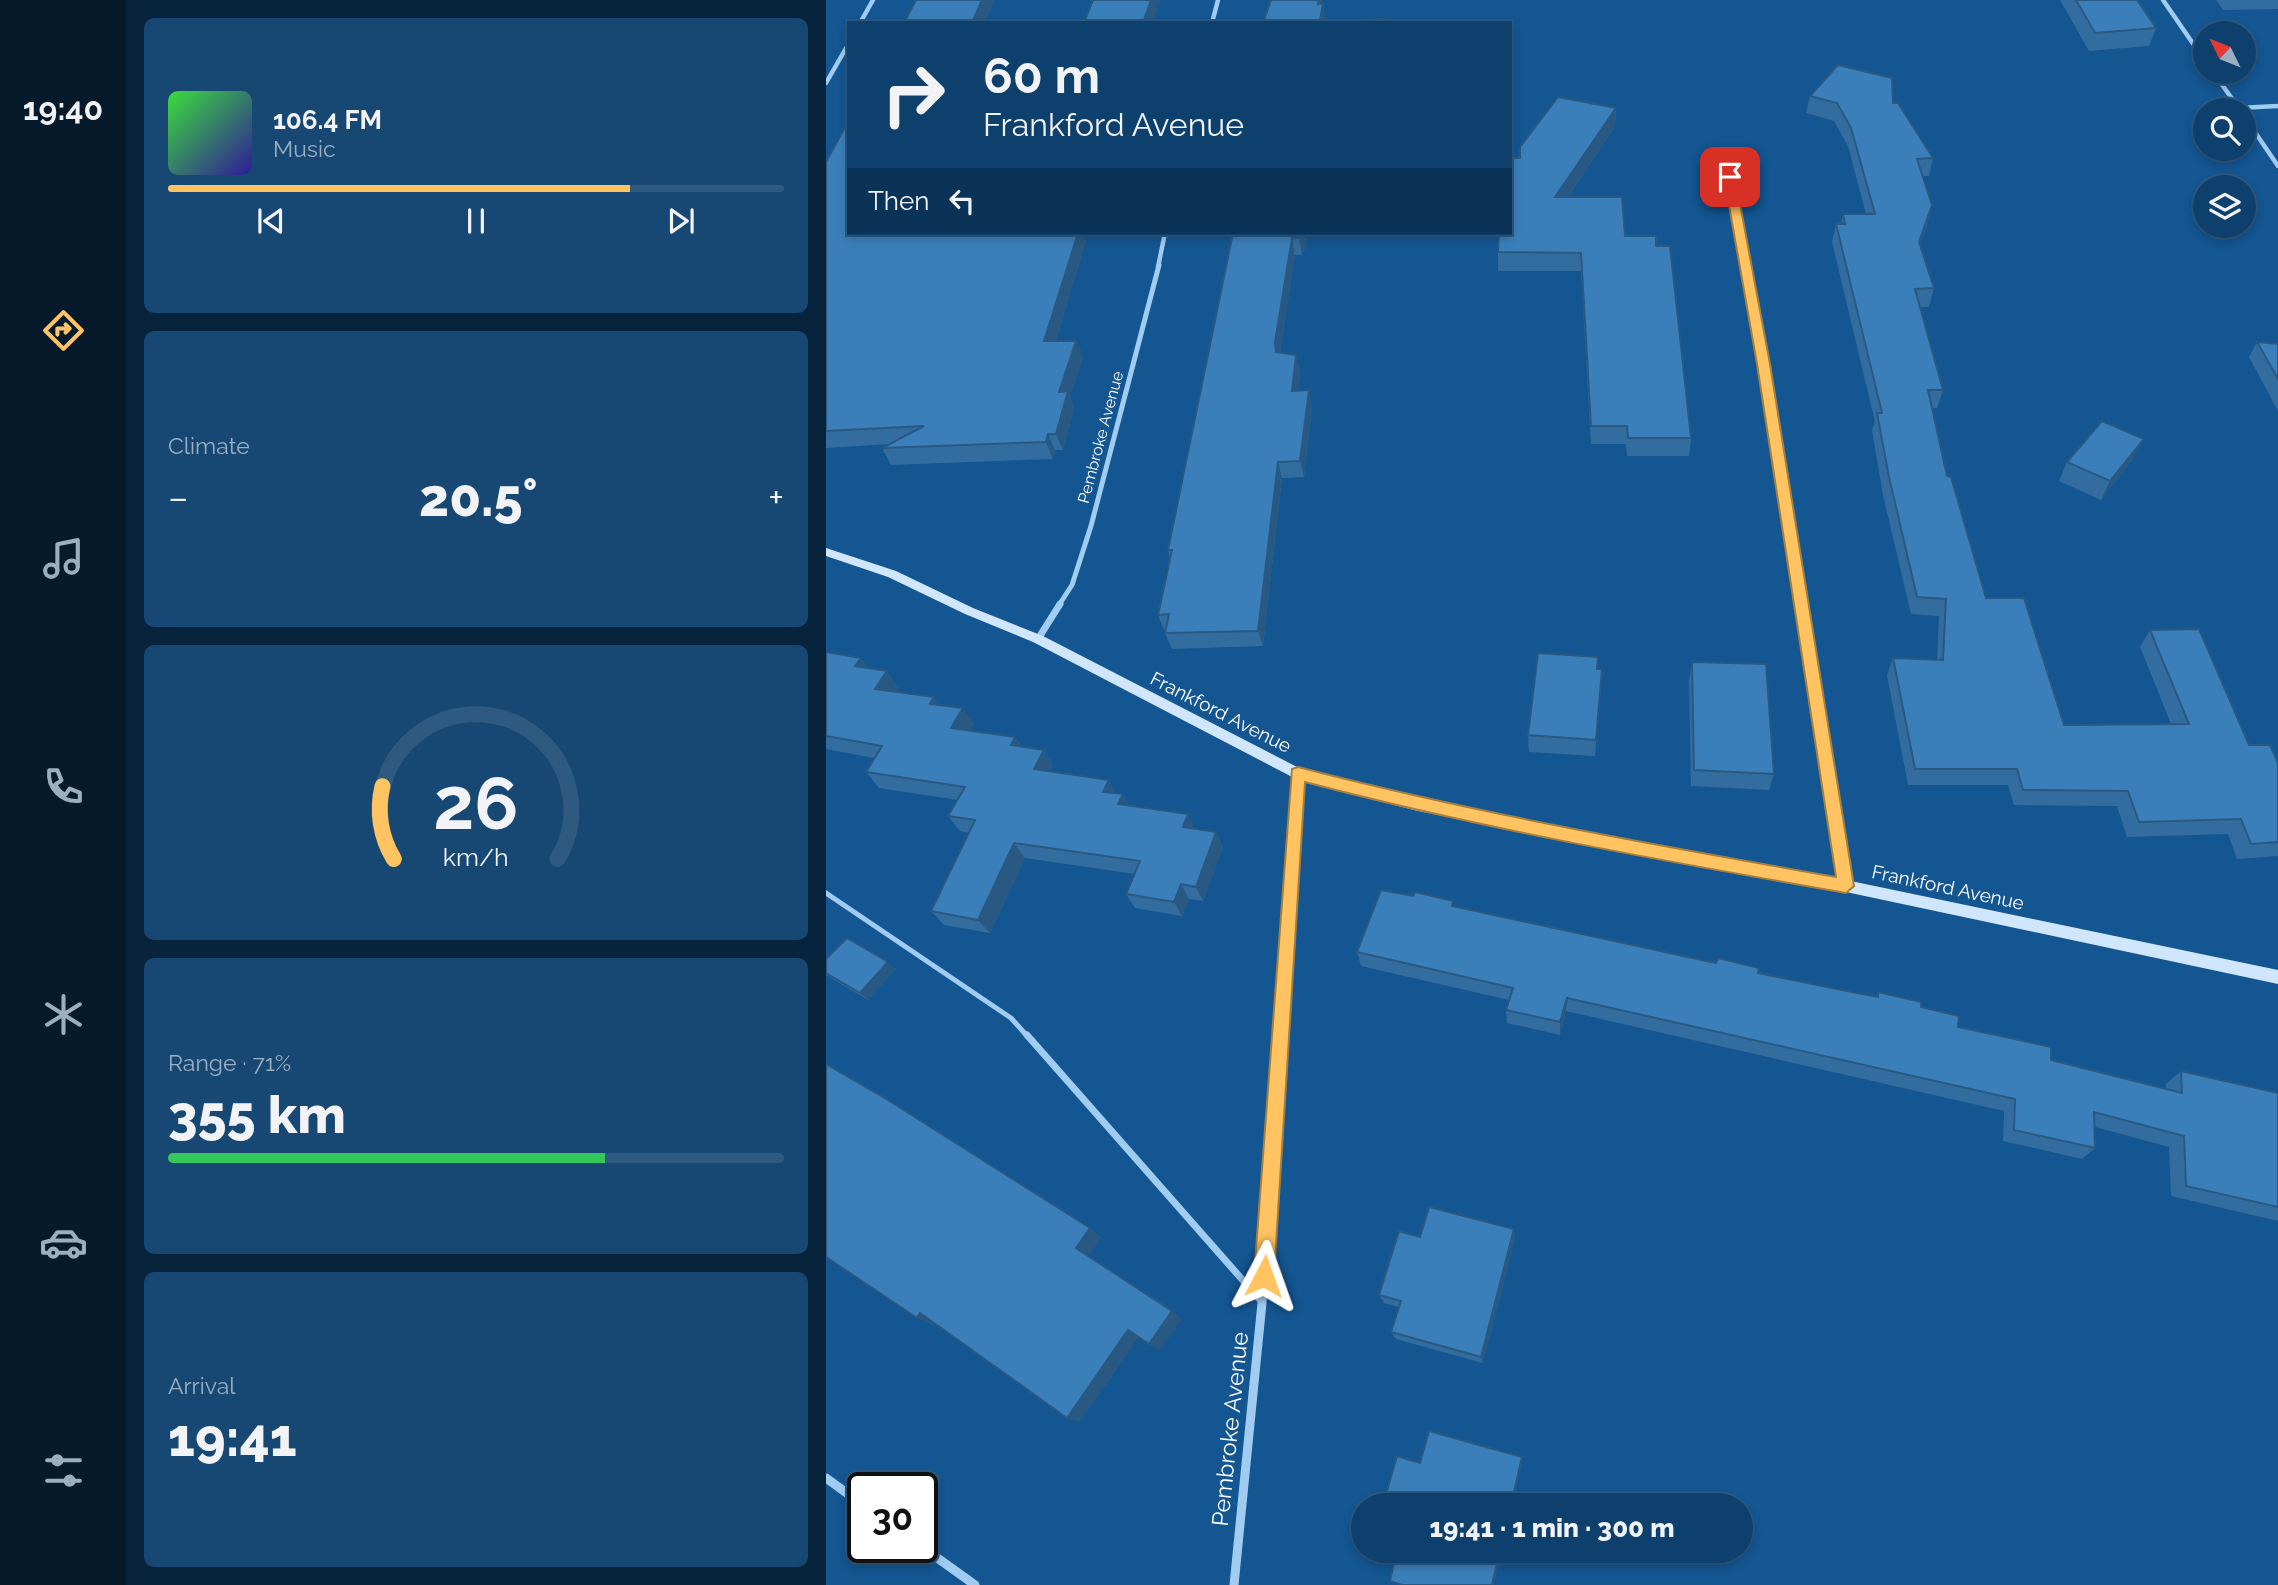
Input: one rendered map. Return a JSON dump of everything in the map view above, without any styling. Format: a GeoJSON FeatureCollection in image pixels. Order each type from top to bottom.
{"type":"FeatureCollection","features":[{"type":"Feature","properties":{"kind":"street"},"geometry":{"type":"LineString","coordinates":[[861,21],[873,0]]}},
{"type":"Feature","properties":{"kind":"street"},"geometry":{"type":"LineString","coordinates":[[1213,21],[1218,0]]}},
{"type":"Feature","properties":{"kind":"street"},"geometry":{"type":"LineString","coordinates":[[2163,0],[2193,44]]}},
{"type":"Feature","properties":{"kind":"street"},"geometry":{"type":"LineString","coordinates":[[826,83],[847,46]]}},
{"type":"Feature","properties":{"kind":"street"},"geometry":{"type":"LineString","coordinates":[[2256,108],[2278,106]]}},
{"type":"Feature","properties":{"kind":"street"},"geometry":{"type":"LineString","coordinates":[[2256,134],[2278,166]]}},
{"type":"Feature","properties":{"kind":"street"},"geometry":{"type":"LineString","coordinates":[[1730,177],[1763,364],[1846,886]]}},
{"type":"Feature","properties":{"kind":"street","name":"Pembroke Avenue"},"geometry":{"type":"LineString","coordinates":[[1038,639],[1072,585],[1091,526],[1154,290],[1166,235]]}},
{"type":"Feature","properties":{"kind":"street","name":"Frankford Avenue"},"geometry":{"type":"LineString","coordinates":[[826,552],[892,574],[969,611],[1038,639],[1298,774],[1418,805],[1700,861],[1846,886],[2278,976]]}},
{"type":"Feature","properties":{"kind":"street","name":"Pembroke Avenue"},"geometry":{"type":"LineString","coordinates":[[1234,1585],[1262,1303],[1298,774]]}},
{"type":"Feature","properties":{"kind":"street"},"geometry":{"type":"LineString","coordinates":[[826,1478],[847,1493]]}},
{"type":"Feature","properties":{"kind":"street"},"geometry":{"type":"LineString","coordinates":[[938,1558],[975,1585]]}},
{"type":"Feature","properties":{"kind":"lane"},"geometry":{"type":"LineString","coordinates":[[826,893],[1011,1018],[1072,1083],[1262,1303]]}},
{"type":"Feature","properties":{"kind":"building"},"geometry":{"type":"Polygon","coordinates":[[[916,0],[982,0],[973,21],[905,21],[916,0]]]}},
{"type":"Feature","properties":{"kind":"building"},"geometry":{"type":"Polygon","coordinates":[[[1093,0],[1151,0],[1144,21],[1085,21],[1093,0]]]}},
{"type":"Feature","properties":{"kind":"building"},"geometry":{"type":"Polygon","coordinates":[[[1271,0],[1319,0],[1318,4],[1323,3],[1320,21],[1264,21],[1271,0]]]}},
{"type":"Feature","properties":{"kind":"building"},"geometry":{"type":"Polygon","coordinates":[[[2076,0],[2137,0],[2156,28],[2095,33],[2076,0]]]}},
{"type":"Feature","properties":{"kind":"building"},"geometry":{"type":"Polygon","coordinates":[[[1386,19],[1386,21],[1320,21],[1386,19]]]}},
{"type":"Feature","properties":{"kind":"building"},"geometry":{"type":"Polygon","coordinates":[[[1838,65],[1892,78],[1893,103],[1898,103],[1933,158],[1917,159],[1932,205],[1919,242],[1934,288],[1915,289],[1943,390],[1928,390],[1947,476],[1951,477],[1986,598],[2024,598],[2064,725],[2189,724],[2150,630],[2199,629],[2249,745],[2270,745],[2278,763],[2278,842],[2251,844],[2241,819],[2139,822],[2128,791],[2023,790],[2017,769],[1915,769],[1893,658],[1943,660],[1946,599],[1917,597],[1889,477],[1877,413],[1882,413],[1836,224],[1845,224],[1843,214],[1875,214],[1851,128],[1837,103],[1810,96],[1838,65]]]}},
{"type":"Feature","properties":{"kind":"building"},"geometry":{"type":"Polygon","coordinates":[[[1558,97],[1616,108],[1555,197],[1622,197],[1625,236],[1656,236],[1656,246],[1670,246],[1691,438],[1628,438],[1627,426],[1591,426],[1581,253],[1498,252],[1499,235],[1512,235],[1512,158],[1520,158],[1520,147],[1558,97]]]}},
{"type":"Feature","properties":{"kind":"building"},"geometry":{"type":"Polygon","coordinates":[[[847,124],[847,235],[1077,235],[1044,341],[1076,341],[1059,392],[1068,391],[1056,434],[1048,434],[1046,442],[882,448],[924,426],[826,431],[826,162],[847,124]]]}},
{"type":"Feature","properties":{"kind":"building"},"geometry":{"type":"Polygon","coordinates":[[[1233,235],[1300,235],[1299,238],[1292,238],[1275,342],[1276,352],[1296,355],[1292,391],[1309,390],[1300,461],[1278,462],[1258,631],[1165,633],[1169,614],[1158,615],[1172,550],[1168,550],[1233,235]]]}},
{"type":"Feature","properties":{"kind":"building"},"geometry":{"type":"Polygon","coordinates":[[[2257,342],[2278,344],[2278,379],[2257,342]]]}},
{"type":"Feature","properties":{"kind":"building"},"geometry":{"type":"Polygon","coordinates":[[[2102,421],[2144,439],[2110,481],[2067,462],[2102,421]]]}},
{"type":"Feature","properties":{"kind":"building"},"geometry":{"type":"Polygon","coordinates":[[[826,652],[861,658],[855,666],[887,671],[875,689],[934,697],[930,704],[963,708],[951,728],[1015,737],[1011,745],[1044,750],[1034,769],[1109,780],[1103,792],[1123,794],[1118,804],[1188,814],[1183,827],[1216,832],[1196,887],[1181,884],[1174,902],[1126,894],[1140,861],[1014,843],[978,920],[931,911],[975,820],[948,816],[965,787],[866,772],[882,746],[826,736],[826,652]]]}},
{"type":"Feature","properties":{"kind":"building"},"geometry":{"type":"Polygon","coordinates":[[[1538,653],[1598,657],[1597,669],[1602,669],[1596,740],[1528,735],[1538,653]]]}},
{"type":"Feature","properties":{"kind":"building"},"geometry":{"type":"Polygon","coordinates":[[[1692,662],[1766,664],[1774,774],[1694,770],[1692,662]]]}},
{"type":"Feature","properties":{"kind":"building"},"geometry":{"type":"Polygon","coordinates":[[[1381,890],[1413,896],[1415,892],[1453,901],[1452,906],[1716,963],[1718,958],[1759,968],[1758,973],[1878,997],[1878,992],[1921,1002],[1921,1007],[1959,1016],[1958,1027],[2051,1047],[2051,1060],[2182,1093],[2181,1071],[2278,1093],[2278,1207],[2186,1186],[2184,1136],[2094,1112],[2095,1148],[2014,1130],[2015,1099],[1567,998],[1560,1022],[1506,1010],[1513,988],[1357,952],[1381,890]]]}},
{"type":"Feature","properties":{"kind":"building"},"geometry":{"type":"Polygon","coordinates":[[[847,938],[888,962],[860,993],[826,973],[826,959],[847,938]]]}},
{"type":"Feature","properties":{"kind":"building"},"geometry":{"type":"Polygon","coordinates":[[[826,1064],[1090,1228],[1076,1248],[1172,1311],[1149,1344],[1128,1330],[1067,1418],[920,1313],[917,1318],[826,1257],[826,1064]]]}},
{"type":"Feature","properties":{"kind":"building"},"geometry":{"type":"Polygon","coordinates":[[[1429,1207],[1514,1229],[1481,1357],[1391,1332],[1401,1301],[1379,1295],[1399,1231],[1420,1237],[1429,1207]]]}},
{"type":"Feature","properties":{"kind":"building"},"geometry":{"type":"Polygon","coordinates":[[[1429,1431],[1522,1457],[1514,1493],[1386,1493],[1397,1456],[1420,1463],[1429,1431]]]}},
{"type":"Feature","properties":{"kind":"building"},"geometry":{"type":"Polygon","coordinates":[[[1394,1563],[1497,1563],[1492,1585],[1402,1585],[1390,1581],[1394,1563]]]}},
{"type":"Feature","properties":{"kind":"route"},"geometry":{"type":"LineString","coordinates":[[1264,1276],[1298,774],[1418,805],[1846,886],[1763,364],[1730,177]]}}]}
